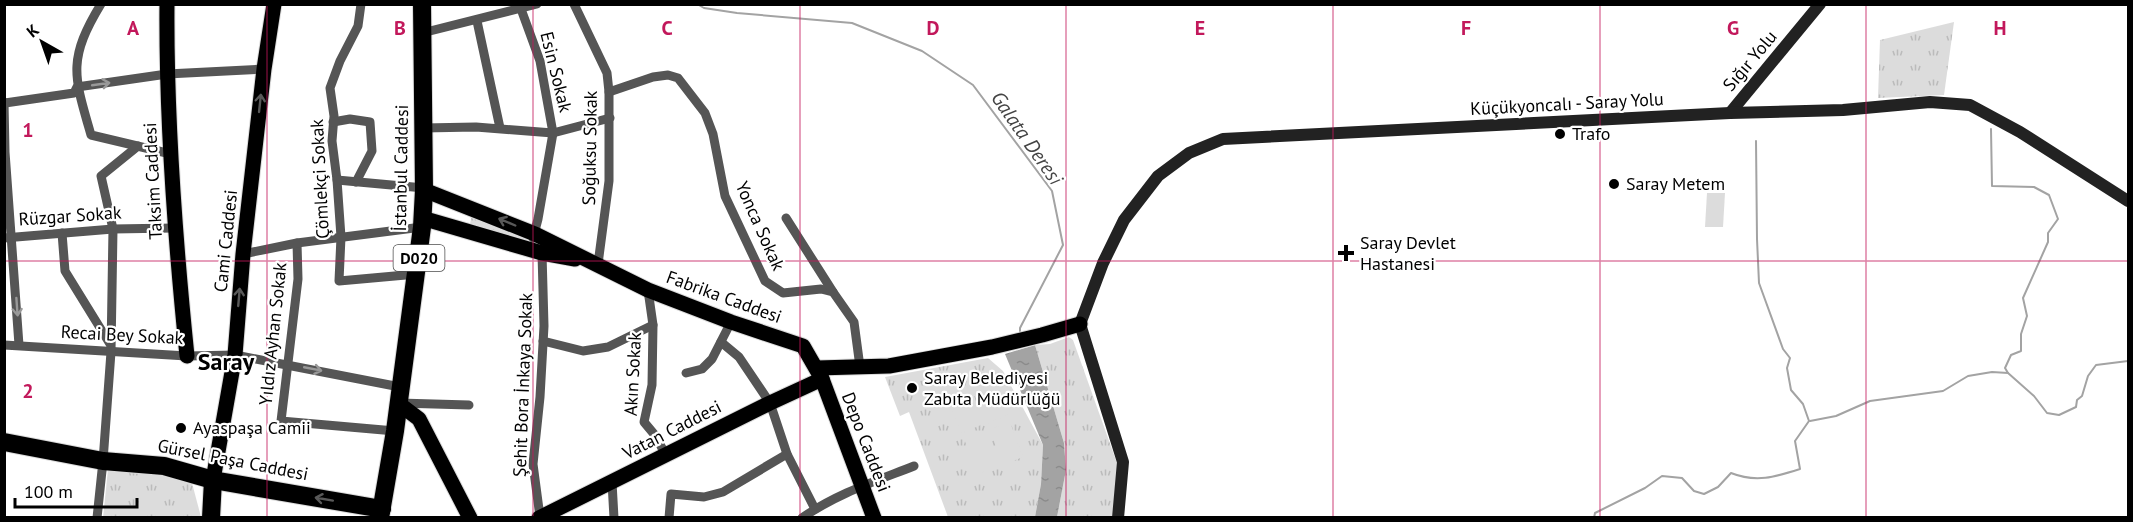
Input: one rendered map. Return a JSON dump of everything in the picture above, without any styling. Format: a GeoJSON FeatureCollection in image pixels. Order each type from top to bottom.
{"type":"FeatureCollection","features":[{"type":"Feature","properties":{"kind":"highway","name":"İstanbul Caddesi"},"geometry":{"type":"LineString","coordinates":[[381,513],[395,431],[422,223],[424,189],[422,4]]}},
{"type":"Feature","properties":{"kind":"highway","name":"Gürsel Paşa Caddesi"},"geometry":{"type":"LineString","coordinates":[[4,442],[103,461],[164,466],[213,480],[381,513]]}},
{"type":"Feature","properties":{"kind":"highway"},"geometry":{"type":"LineString","coordinates":[[211,518],[213,480]]}},
{"type":"Feature","properties":{"kind":"main road","name":"Taksim Caddesi"},"geometry":{"type":"LineString","coordinates":[[167,4],[167,74],[174,228],[187,356]]}},
{"type":"Feature","properties":{"kind":"main road","name":"Cami Caddesi"},"geometry":{"type":"LineString","coordinates":[[213,480],[234,356],[264,69],[274,4]]}},
{"type":"Feature","properties":{"kind":"main road","name":"Sığır Yolu"},"geometry":{"type":"LineString","coordinates":[[1730,113],[1820,4]]}},
{"type":"Feature","properties":{"kind":"main road","name":"Küçükyoncalı - Saray Yolu"},"geometry":{"type":"LineString","coordinates":[[1080,324],[1103,263],[1124,219],[1158,176],[1189,153],[1223,139],[1730,113],[1842,110],[1930,102],[1970,105],[2012,128],[2128,201]]}},
{"type":"Feature","properties":{"kind":"main road","name":"Fabrika Caddesi"},"geometry":{"type":"LineString","coordinates":[[424,189],[535,234],[648,290],[731,322],[803,346],[820,374]]}},
{"type":"Feature","properties":{"kind":"main road","name":"Fabrika Caddesi"},"geometry":{"type":"LineString","coordinates":[[422,223],[598,264]]}},
{"type":"Feature","properties":{"kind":"main road","name":"Vatan Caddesi"},"geometry":{"type":"LineString","coordinates":[[540,517],[770,403],[820,374],[860,367],[888,366],[1009,343],[1080,324]]}},
{"type":"Feature","properties":{"kind":"main road"},"geometry":{"type":"LineString","coordinates":[[1080,324],[1123,462],[1118,518]]}},
{"type":"Feature","properties":{"kind":"main road","name":"Depo Caddesi"},"geometry":{"type":"LineString","coordinates":[[820,374],[874,518]]}},
{"type":"Feature","properties":{"kind":"main road"},"geometry":{"type":"LineString","coordinates":[[399,395],[419,419],[470,518]]}},
{"type":"Feature","properties":{"kind":"street"},"geometry":{"type":"LineString","coordinates":[[101,4],[77,54],[77,87],[91,135],[171,154]]}},
{"type":"Feature","properties":{"kind":"street","name":"Çömlekçi Sokak"},"geometry":{"type":"LineString","coordinates":[[361,4],[358,26],[339,61],[330,88],[340,237],[339,281],[417,274]]}},
{"type":"Feature","properties":{"kind":"street"},"geometry":{"type":"LineString","coordinates":[[422,33],[477,21],[510,8],[521,9],[537,4]]}},
{"type":"Feature","properties":{"kind":"street","name":"Soğuksu Sokak"},"geometry":{"type":"LineString","coordinates":[[574,4],[607,73],[609,92],[609,181],[598,264]]}},
{"type":"Feature","properties":{"kind":"street","name":"Esin Sokak"},"geometry":{"type":"LineString","coordinates":[[521,9],[540,61],[553,134],[535,234],[535,251]]}},
{"type":"Feature","properties":{"kind":"street"},"geometry":{"type":"LineString","coordinates":[[477,21],[500,128]]}},
{"type":"Feature","properties":{"kind":"street"},"geometry":{"type":"LineString","coordinates":[[77,87],[167,74],[264,69]]}},
{"type":"Feature","properties":{"kind":"street","name":"Yonca Sokak"},"geometry":{"type":"LineString","coordinates":[[609,92],[653,77],[668,75],[678,78],[705,112],[713,134],[725,196],[765,281],[783,293],[821,289],[833,292]]}},
{"type":"Feature","properties":{"kind":"street"},"geometry":{"type":"LineString","coordinates":[[20,345],[8,237],[4,102],[74,93],[77,87]]}},
{"type":"Feature","properties":{"kind":"street"},"geometry":{"type":"LineString","coordinates":[[423,128],[500,128],[553,134],[610,118]]}},
{"type":"Feature","properties":{"kind":"street"},"geometry":{"type":"LineString","coordinates":[[333,122],[350,119],[370,122],[372,151],[356,182]]}},
{"type":"Feature","properties":{"kind":"street"},"geometry":{"type":"LineString","coordinates":[[97,518],[111,349],[113,229],[100,176],[138,146]]}},
{"type":"Feature","properties":{"kind":"street"},"geometry":{"type":"LineString","coordinates":[[337,180],[424,189]]}},
{"type":"Feature","properties":{"kind":"street"},"geometry":{"type":"LineString","coordinates":[[786,218],[854,322],[860,367]]}},
{"type":"Feature","properties":{"kind":"street"},"geometry":{"type":"LineString","coordinates":[[243,254],[422,223]]}},
{"type":"Feature","properties":{"kind":"street","name":"Rüzgar Sokak"},"geometry":{"type":"LineString","coordinates":[[8,237],[113,229],[174,228]]}},
{"type":"Feature","properties":{"kind":"street"},"geometry":{"type":"LineString","coordinates":[[62,233],[65,271],[111,349]]}},
{"type":"Feature","properties":{"kind":"street","name":"Yıldız Ayhan Sokak"},"geometry":{"type":"LineString","coordinates":[[297,243],[298,279],[281,421],[395,431]]}},
{"type":"Feature","properties":{"kind":"street","name":"Şehit Bora İnkaya Sokak"},"geometry":{"type":"LineString","coordinates":[[535,251],[543,341],[533,464],[540,517]]}},
{"type":"Feature","properties":{"kind":"street","name":"Akın Sokak"},"geometry":{"type":"LineString","coordinates":[[648,290],[653,325],[652,385],[644,422],[666,455]]}},
{"type":"Feature","properties":{"kind":"street"},"geometry":{"type":"LineString","coordinates":[[686,373],[702,369],[712,358],[731,322]]}},
{"type":"Feature","properties":{"kind":"street"},"geometry":{"type":"LineString","coordinates":[[543,341],[583,351],[608,347],[653,325]]}},
{"type":"Feature","properties":{"kind":"street"},"geometry":{"type":"LineString","coordinates":[[722,342],[739,357],[770,403],[787,454],[815,509]]}},
{"type":"Feature","properties":{"kind":"street","name":"Recai Bey Sokak"},"geometry":{"type":"LineString","coordinates":[[4,345],[111,349],[187,356],[234,356],[287,364],[399,395],[469,405]]}},
{"type":"Feature","properties":{"kind":"street"},"geometry":{"type":"LineString","coordinates":[[669,518],[671,494],[704,497],[723,492],[787,454]]}},
{"type":"Feature","properties":{"kind":"street"},"geometry":{"type":"LineString","coordinates":[[802,518],[815,509],[862,487],[914,466]]}},
{"type":"Feature","properties":{"kind":"street"},"geometry":{"type":"LineString","coordinates":[[612,482],[614,518]]}},
{"type":"Feature","properties":{"kind":"green space"},"geometry":{"type":"Polygon","coordinates":[[[1954,22],[1944,95],[1878,98],[1880,40],[1954,22]]]}},
{"type":"Feature","properties":{"kind":"green space"},"geometry":{"type":"Polygon","coordinates":[[[1707,193],[1725,193],[1723,227],[1705,227],[1707,193]]]}},
{"type":"Feature","properties":{"kind":"green space"},"geometry":{"type":"Polygon","coordinates":[[[472,214],[527,237],[525,244],[469,229],[472,214]]]}},
{"type":"Feature","properties":{"kind":"green space"},"geometry":{"type":"Polygon","coordinates":[[[1069,337],[1073,340],[1118,466],[1114,517],[1057,517],[1066,470],[1064,443],[1035,345],[1050,344],[1069,337]]]}},
{"type":"Feature","properties":{"kind":"green space"},"geometry":{"type":"Polygon","coordinates":[[[988,358],[1003,371],[1043,445],[1041,484],[1035,517],[948,517],[909,412],[900,416],[885,377],[988,358]]]}},
{"type":"Feature","properties":{"kind":"green space"},"geometry":{"type":"Polygon","coordinates":[[[994,375],[1010,414],[986,424],[970,384],[994,375]]]}},
{"type":"Feature","properties":{"kind":"green space"},"geometry":{"type":"Polygon","coordinates":[[[967,390],[981,425],[962,433],[947,398],[967,390]]]}},
{"type":"Feature","properties":{"kind":"green space"},"geometry":{"type":"Polygon","coordinates":[[[1010,422],[1023,457],[1003,465],[990,429],[1010,422]]]}},
{"type":"Feature","properties":{"kind":"green space"},"geometry":{"type":"Polygon","coordinates":[[[984,431],[997,467],[978,474],[964,439],[984,431]]]}},
{"type":"Feature","properties":{"kind":"green space"},"geometry":{"type":"Polygon","coordinates":[[[108,469],[161,474],[192,483],[201,517],[103,518],[108,469]]]}},
{"type":"Feature","properties":{"kind":"water"},"geometry":{"type":"Polygon","coordinates":[[[1035,345],[1064,443],[1066,470],[1057,517],[1035,517],[1041,484],[1043,445],[1005,354],[1035,345]]]}},
{"type":"Feature","properties":{"kind":"waterway","name":"Galata Deresi"},"geometry":{"type":"LineString","coordinates":[[697,4],[704,8],[737,13],[852,23],[922,51],[973,85],[1052,191],[1063,245],[1020,328],[1020,333]]}},
{"type":"Feature","properties":{"kind":"waterway"},"geometry":{"type":"LineString","coordinates":[[1991,129],[1992,186],[2034,187],[2049,195],[2058,219],[2048,233],[2048,242],[2023,298],[2027,316],[2021,334],[2021,351],[2011,355],[2005,368],[2008,373]]}},
{"type":"Feature","properties":{"kind":"waterway"},"geometry":{"type":"LineString","coordinates":[[1594,518],[1595,513],[1645,488],[1662,476],[1682,478],[1694,491],[1704,494],[1718,487],[1731,473],[1757,478],[1800,469],[1795,441],[1809,421],[1803,404],[1791,390],[1787,368],[1790,358],[1783,349],[1759,283],[1756,141]]}},
{"type":"Feature","properties":{"kind":"waterway"},"geometry":{"type":"LineString","coordinates":[[1810,421],[1836,416],[1870,401],[1943,391],[1968,376],[1992,372],[2008,373],[2034,396],[2047,413],[2059,415],[2076,407],[2088,376],[2096,365],[2128,361]]}},
{"type":"Feature","properties":{"kind":"place","name":"Trafo"},"geometry":{"type":"Point","coordinates":[1560,134]}},
{"type":"Feature","properties":{"kind":"place","name":"Saray Metem"},"geometry":{"type":"Point","coordinates":[1614,184]}},
{"type":"Feature","properties":{"kind":"place","name":"Saray Devlet Hastanesi"},"geometry":{"type":"Point","coordinates":[1346,253]}},
{"type":"Feature","properties":{"kind":"place","name":"Saray Belediyesi Zabıta Müdürlüğü"},"geometry":{"type":"Point","coordinates":[912,388]}},
{"type":"Feature","properties":{"kind":"place","name":"Ayaspaşa Camii"},"geometry":{"type":"Point","coordinates":[181,428]}},
{"type":"Feature","properties":{"kind":"district","name":"Saray"},"geometry":{"type":"Point","coordinates":[226,362]}}]}
